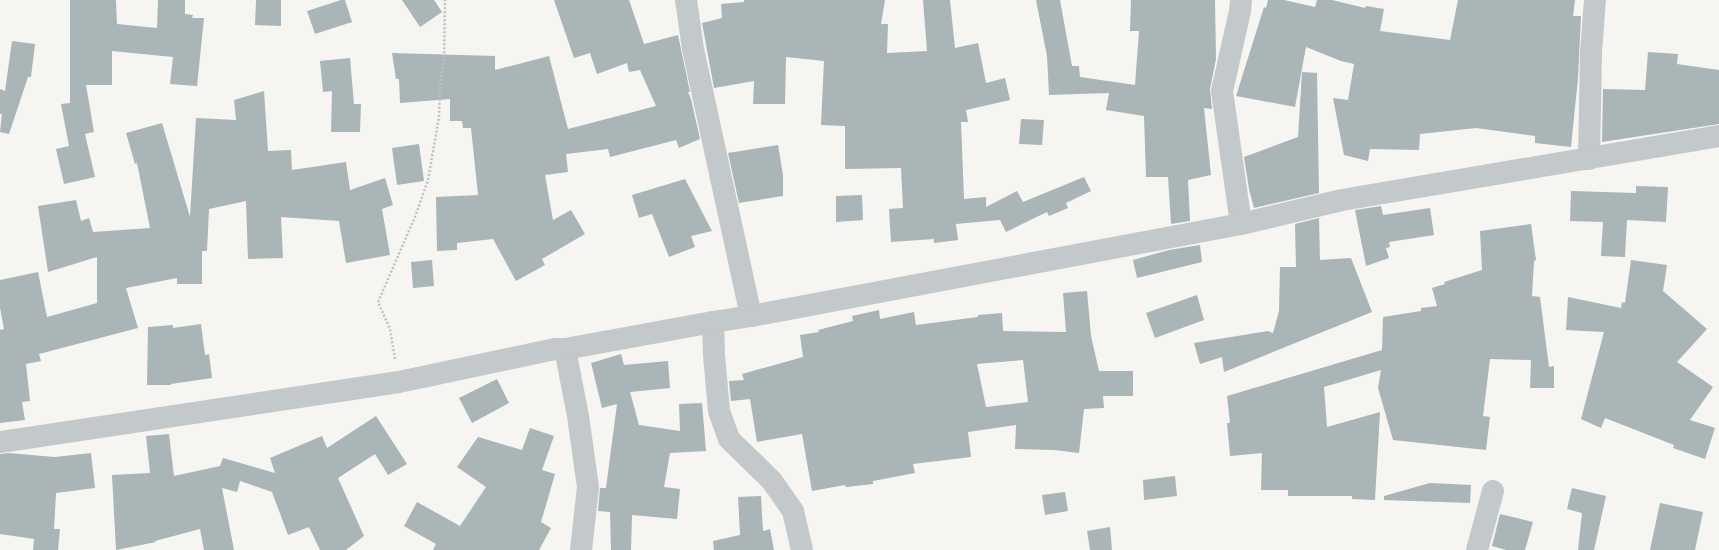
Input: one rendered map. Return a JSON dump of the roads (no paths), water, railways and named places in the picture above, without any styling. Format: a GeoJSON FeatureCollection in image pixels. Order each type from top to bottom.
{"type":"FeatureCollection","features":[{"type":"Feature","properties":{"kind":"street"},"geometry":{"type":"LineString","coordinates":[[686,0],[694,49],[751,316]]}},
{"type":"Feature","properties":{"kind":"street"},"geometry":{"type":"LineString","coordinates":[[1240,0],[1240,11],[1222,91],[1241,224]]}},
{"type":"Feature","properties":{"kind":"street"},"geometry":{"type":"LineString","coordinates":[[1589,159],[1591,52],[1595,0]]}},
{"type":"Feature","properties":{"kind":"street"},"geometry":{"type":"LineString","coordinates":[[0,442],[399,382],[555,349],[565,349],[751,316],[1241,224],[1342,200],[1719,136]]}},
{"type":"Feature","properties":{"kind":"street"},"geometry":{"type":"LineString","coordinates":[[713,322],[714,355],[719,411],[729,439],[772,481],[794,511],[802,550]]}},
{"type":"Feature","properties":{"kind":"street"},"geometry":{"type":"LineString","coordinates":[[565,349],[578,416],[588,487],[581,550]]}},
{"type":"Feature","properties":{"kind":"street"},"geometry":{"type":"LineString","coordinates":[[1477,550],[1493,491]]}}]}
